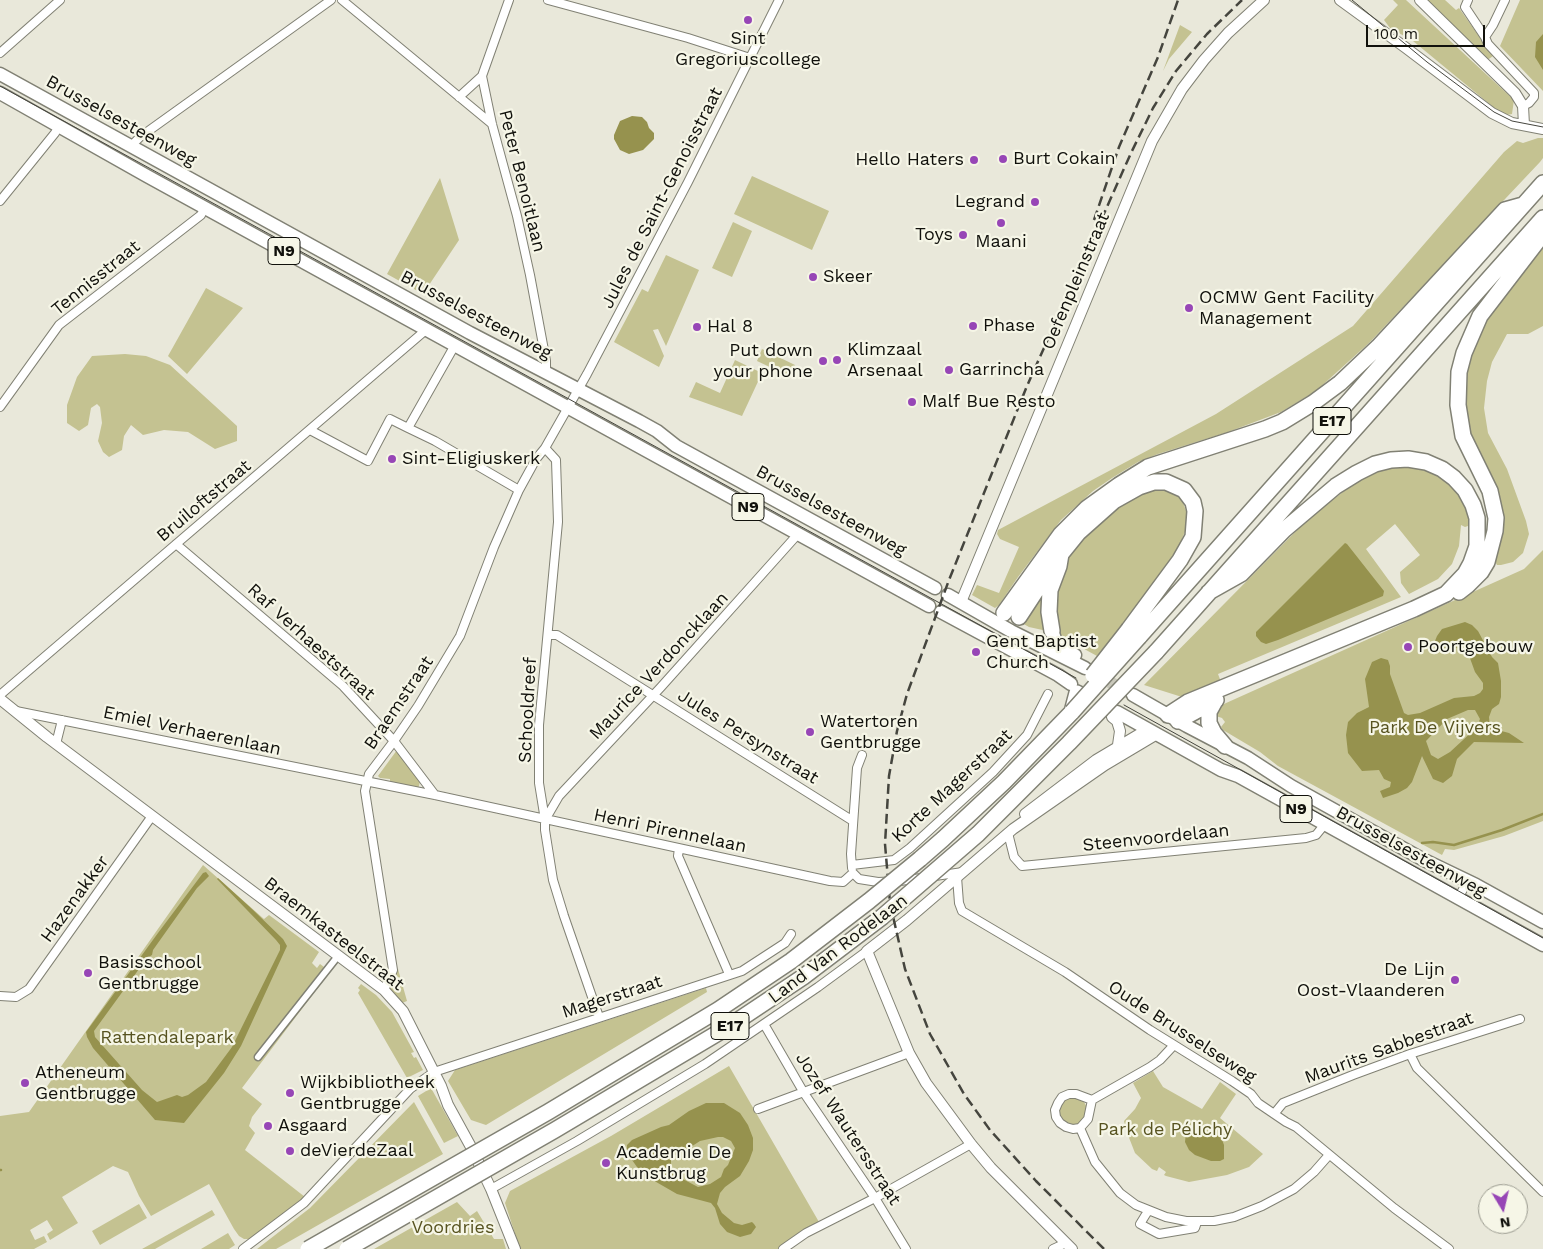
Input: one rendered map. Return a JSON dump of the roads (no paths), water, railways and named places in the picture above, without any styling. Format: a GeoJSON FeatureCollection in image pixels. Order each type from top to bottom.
{"type":"FeatureCollection","features":[{"type":"Feature","properties":{"kind":"highway","name":"E17"},"geometry":{"type":"LineString","coordinates":[[308,1249],[548,1112],[718,1010],[791,961],[869,901],[943,839],[1004,782],[1072,712],[1077,693],[1105,661],[1134,633],[1543,183]]}},
{"type":"Feature","properties":{"kind":"highway"},"geometry":{"type":"LineString","coordinates":[[1001,618],[1061,534],[1088,508],[1119,485],[1148,468],[1265,429],[1282,422],[1313,403],[1340,382],[1378,347],[1505,210],[1523,205]]}},
{"type":"Feature","properties":{"kind":"highway","name":"E17"},"geometry":{"type":"LineString","coordinates":[[347,1249],[555,1130],[728,1026],[803,977],[882,917],[978,834],[1032,782],[1156,652],[1543,218]]}},
{"type":"Feature","properties":{"kind":"highway"},"geometry":{"type":"LineString","coordinates":[[1173,718],[1214,701],[1260,678],[1440,603],[1468,585],[1481,572],[1492,548],[1496,518],[1490,492],[1464,436],[1458,405],[1459,372],[1464,353],[1480,316],[1543,234]]}},
{"type":"Feature","properties":{"kind":"highway","name":"E17"},"geometry":{"type":"LineString","coordinates":[[1173,718],[1188,702],[1446,594],[1465,574],[1471,563],[1477,546],[1477,518],[1465,490],[1442,469],[1426,462],[1408,459],[1391,460],[1375,464],[1336,486],[1284,530],[1241,574],[1210,592]]}},
{"type":"Feature","properties":{"kind":"highway"},"geometry":{"type":"LineString","coordinates":[[1019,617],[1061,554],[1078,533],[1114,501],[1139,487],[1154,482],[1166,482],[1184,490],[1192,502],[1196,511],[1193,537],[1134,633]]}},
{"type":"Feature","properties":{"kind":"highway"},"geometry":{"type":"LineString","coordinates":[[1052,631],[1049,612],[1050,590],[1059,566],[1061,554]]}},
{"type":"Feature","properties":{"kind":"highway","name":"N9"},"geometry":{"type":"LineString","coordinates":[[1214,701],[1209,712],[1209,723],[1214,733],[1225,746]]}},
{"type":"Feature","properties":{"kind":"main road","name":"Brusselsesteenweg"},"geometry":{"type":"LineString","coordinates":[[0,74],[436,314],[546,373],[579,388],[657,432],[676,446],[935,588]]}},
{"type":"Feature","properties":{"kind":"main road","name":"Brusselsesteenweg"},"geometry":{"type":"LineString","coordinates":[[0,93],[929,606]]}},
{"type":"Feature","properties":{"kind":"main road"},"geometry":{"type":"LineString","coordinates":[[948,595],[1001,618],[1011,631],[1086,668],[1079,657],[1057,644],[1052,631]]}},
{"type":"Feature","properties":{"kind":"main road"},"geometry":{"type":"LineString","coordinates":[[941,612],[1071,684]]}},
{"type":"Feature","properties":{"kind":"main road"},"geometry":{"type":"LineString","coordinates":[[1001,644],[1019,617]]}},
{"type":"Feature","properties":{"kind":"main road"},"geometry":{"type":"LineString","coordinates":[[1001,618],[996,634],[1001,644]]}},
{"type":"Feature","properties":{"kind":"main road","name":"Brusselsesteenweg"},"geometry":{"type":"LineString","coordinates":[[1133,695],[1248,758],[1291,786],[1424,860],[1468,881],[1543,922]]}},
{"type":"Feature","properties":{"kind":"main road","name":"Brusselsesteenweg"},"geometry":{"type":"LineString","coordinates":[[1115,714],[1152,731],[1221,770],[1238,776],[1543,945]]}},
{"type":"Feature","properties":{"kind":"main road"},"geometry":{"type":"LineString","coordinates":[[1152,731],[1173,718]]}},
{"type":"Feature","properties":{"kind":"street"},"geometry":{"type":"LineString","coordinates":[[0,53],[60,0]]}},
{"type":"Feature","properties":{"kind":"street"},"geometry":{"type":"LineString","coordinates":[[131,146],[140,137],[331,0]]}},
{"type":"Feature","properties":{"kind":"street"},"geometry":{"type":"LineString","coordinates":[[342,0],[492,124]]}},
{"type":"Feature","properties":{"kind":"street"},"geometry":{"type":"LineString","coordinates":[[459,97],[482,76],[509,0]]}},
{"type":"Feature","properties":{"kind":"street"},"geometry":{"type":"LineString","coordinates":[[548,0],[688,38],[750,58]]}},
{"type":"Feature","properties":{"kind":"street","name":"Jules de Saint-Genoisstraat"},"geometry":{"type":"LineString","coordinates":[[568,408],[688,182],[779,0]]}},
{"type":"Feature","properties":{"kind":"street","name":"Oefenpleinstraat"},"geometry":{"type":"LineString","coordinates":[[961,602],[1152,140],[1182,89],[1204,60],[1228,33],[1264,0]]}},
{"type":"Feature","properties":{"kind":"street"},"geometry":{"type":"LineString","coordinates":[[1340,0],[1492,114],[1512,123],[1543,129]]}},
{"type":"Feature","properties":{"kind":"street"},"geometry":{"type":"LineString","coordinates":[[1420,0],[1515,93],[1523,106],[1524,125]]}},
{"type":"Feature","properties":{"kind":"street"},"geometry":{"type":"LineString","coordinates":[[1468,0],[1465,7],[1488,44],[1534,93],[1534,97],[1529,103],[1523,106]]}},
{"type":"Feature","properties":{"kind":"street"},"geometry":{"type":"LineString","coordinates":[[1485,37],[1505,0]]}},
{"type":"Feature","properties":{"kind":"street","name":"Peter Benoitlaan"},"geometry":{"type":"LineString","coordinates":[[482,76],[492,124],[516,210],[546,361],[546,373]]}},
{"type":"Feature","properties":{"kind":"street"},"geometry":{"type":"LineString","coordinates":[[0,200],[59,126]]}},
{"type":"Feature","properties":{"kind":"street","name":"Tennisstraat"},"geometry":{"type":"LineString","coordinates":[[0,407],[59,325],[201,215],[205,207]]}},
{"type":"Feature","properties":{"kind":"street","name":"Bruiloftstraat"},"geometry":{"type":"LineString","coordinates":[[0,697],[427,330]]}},
{"type":"Feature","properties":{"kind":"street"},"geometry":{"type":"LineString","coordinates":[[408,428],[455,345]]}},
{"type":"Feature","properties":{"kind":"street"},"geometry":{"type":"LineString","coordinates":[[544,448],[568,408]]}},
{"type":"Feature","properties":{"kind":"street"},"geometry":{"type":"LineString","coordinates":[[310,430],[368,461],[390,419],[435,441],[519,490]]}},
{"type":"Feature","properties":{"kind":"street","name":"Braemstraat"},"geometry":{"type":"LineString","coordinates":[[384,990],[393,970],[365,791],[369,774],[394,741],[437,676],[460,636],[494,547],[519,490],[544,448]]}},
{"type":"Feature","properties":{"kind":"street","name":"Schooldreef"},"geometry":{"type":"LineString","coordinates":[[544,448],[556,460],[558,522],[539,725],[539,783],[554,880],[564,916],[599,1017]]}},
{"type":"Feature","properties":{"kind":"street","name":"Maurice Verdoncklaan"},"geometry":{"type":"LineString","coordinates":[[545,820],[558,796],[654,695],[798,534]]}},
{"type":"Feature","properties":{"kind":"street","name":"Raf Verhaeststraat"},"geometry":{"type":"LineString","coordinates":[[176,544],[343,686],[394,741],[435,795]]}},
{"type":"Feature","properties":{"kind":"street","name":"Jules Persynstraat"},"geometry":{"type":"LineString","coordinates":[[548,635],[557,635],[853,821]]}},
{"type":"Feature","properties":{"kind":"street","name":"Korte Magerstraat"},"geometry":{"type":"LineString","coordinates":[[852,869],[894,860],[910,848],[993,772],[1027,735],[1048,694]]}},
{"type":"Feature","properties":{"kind":"street","name":"Braemkasteelstraat"},"geometry":{"type":"LineString","coordinates":[[0,697],[12,710],[56,744],[384,990],[403,1012],[434,1072],[448,1105],[471,1146],[491,1189],[515,1249]]}},
{"type":"Feature","properties":{"kind":"street","name":"Emiel Verhaerenlaan"},"geometry":{"type":"LineString","coordinates":[[12,710],[367,783]]}},
{"type":"Feature","properties":{"kind":"street","name":"Brusselsesteenweg"},"geometry":{"type":"LineString","coordinates":[[1115,714],[1120,731],[1118,745]]}},
{"type":"Feature","properties":{"kind":"street"},"geometry":{"type":"LineString","coordinates":[[56,744],[62,720]]}},
{"type":"Feature","properties":{"kind":"street","name":"Land Van Rodelaan"},"geometry":{"type":"LineString","coordinates":[[1011,831],[1035,806],[1083,769],[1118,745],[1152,731]]}},
{"type":"Feature","properties":{"kind":"street","name":"Land Van Rodelaan"},"geometry":{"type":"LineString","coordinates":[[491,1189],[640,1104],[764,1024],[868,951],[1011,831],[1152,731]]}},
{"type":"Feature","properties":{"kind":"street"},"geometry":{"type":"LineString","coordinates":[[862,755],[856,768],[853,821],[852,869],[859,879],[878,882],[960,875]]}},
{"type":"Feature","properties":{"kind":"street","name":"Henri Pirennelaan"},"geometry":{"type":"LineString","coordinates":[[367,783],[435,795],[836,882],[842,882],[852,869]]}},
{"type":"Feature","properties":{"kind":"street","name":"Hazenakker"},"geometry":{"type":"LineString","coordinates":[[0,996],[19,996],[29,988],[152,816]]}},
{"type":"Feature","properties":{"kind":"street","name":"Steenvoordelaan"},"geometry":{"type":"LineString","coordinates":[[1011,831],[1014,857],[1022,866],[1306,838],[1316,835],[1325,824]]}},
{"type":"Feature","properties":{"kind":"street"},"geometry":{"type":"LineString","coordinates":[[679,848],[678,856],[728,974]]}},
{"type":"Feature","properties":{"kind":"street","name":"Oude Brusselseweg"},"geometry":{"type":"LineString","coordinates":[[960,875],[959,903],[962,911],[1064,972],[1232,1081],[1274,1114],[1296,1127],[1394,1208],[1449,1249]]}},
{"type":"Feature","properties":{"kind":"street"},"geometry":{"type":"LineString","coordinates":[[1458,898],[1468,881]]}},
{"type":"Feature","properties":{"kind":"street","name":"Magerstraat"},"geometry":{"type":"LineString","coordinates":[[243,1249],[304,1202],[410,1089],[434,1072],[748,968],[785,943],[791,934]]}},
{"type":"Feature","properties":{"kind":"street"},"geometry":{"type":"LineString","coordinates":[[868,951],[909,1053],[926,1083],[971,1144],[1016,1194],[1069,1246]]}},
{"type":"Feature","properties":{"kind":"street"},"geometry":{"type":"LineString","coordinates":[[258,1057],[338,956]]}},
{"type":"Feature","properties":{"kind":"street","name":"Maurits Sabbestraat"},"geometry":{"type":"LineString","coordinates":[[1274,1114],[1283,1103],[1410,1054],[1520,1019]]}},
{"type":"Feature","properties":{"kind":"street","name":"Jozef Wautersstraat"},"geometry":{"type":"LineString","coordinates":[[764,1024],[804,1093],[906,1249]]}},
{"type":"Feature","properties":{"kind":"street"},"geometry":{"type":"LineString","coordinates":[[1092,1100],[1076,1094],[1062,1097],[1058,1103],[1056,1117],[1066,1127],[1080,1128],[1088,1119],[1092,1100],[1150,1067],[1160,1060],[1174,1045]]}},
{"type":"Feature","properties":{"kind":"street"},"geometry":{"type":"LineString","coordinates":[[758,1109],[909,1053]]}},
{"type":"Feature","properties":{"kind":"street"},"geometry":{"type":"LineString","coordinates":[[1410,1054],[1422,1074],[1543,1192]]}},
{"type":"Feature","properties":{"kind":"street"},"geometry":{"type":"LineString","coordinates":[[1080,1128],[1095,1162],[1120,1193],[1148,1211],[1166,1217],[1197,1222],[1234,1217],[1262,1206],[1294,1189],[1314,1172],[1329,1155]]}},
{"type":"Feature","properties":{"kind":"street"},"geometry":{"type":"LineString","coordinates":[[782,1249],[806,1233],[971,1144]]}},
{"type":"Feature","properties":{"kind":"street"},"geometry":{"type":"LineString","coordinates":[[1148,1211],[1140,1224],[1159,1234],[1194,1228],[1197,1222]]}},
{"type":"Feature","properties":{"kind":"street"},"geometry":{"type":"LineString","coordinates":[[1159,1234],[1166,1217]]}},
{"type":"Feature","properties":{"kind":"street"},"geometry":{"type":"LineString","coordinates":[[1053,1249],[1069,1246]]}},
{"type":"Feature","properties":{"kind":"waterway"},"geometry":{"type":"LineString","coordinates":[[1422,843],[1433,842],[1454,845],[1502,830],[1543,814]]}},
{"type":"Feature","properties":{"kind":"tunnel"},"geometry":{"type":"LineString","coordinates":[[1094,673],[1129,693]]}},
{"type":"Feature","properties":{"kind":"tram line"},"geometry":{"type":"LineString","coordinates":[[1352,0],[1427,62],[1494,112],[1512,121],[1543,127]]}},
{"type":"Feature","properties":{"kind":"tram line"},"geometry":{"type":"LineString","coordinates":[[0,86],[1076,678]]}},
{"type":"Feature","properties":{"kind":"tram line"},"geometry":{"type":"LineString","coordinates":[[1124,705],[1543,938]]}},
{"type":"Feature","properties":{"kind":"railway"},"geometry":{"type":"LineString","coordinates":[[1094,220],[1119,147],[1158,57],[1178,0]]}},
{"type":"Feature","properties":{"kind":"railway"},"geometry":{"type":"LineString","coordinates":[[1104,1249],[1036,1181],[990,1130],[964,1094],[930,1034],[905,969],[890,903],[885,844],[889,776],[897,731],[907,694],[949,580],[1027,386],[1131,153],[1153,108],[1176,71],[1207,34],[1242,0]]}},
{"type":"Feature","properties":{"kind":"place","name":"Sint Gregoriuscollege"},"geometry":{"type":"Point","coordinates":[748,20]}},
{"type":"Feature","properties":{"kind":"place","name":"Burt Cokain"},"geometry":{"type":"Point","coordinates":[1003,159]}},
{"type":"Feature","properties":{"kind":"place","name":"Hello Haters"},"geometry":{"type":"Point","coordinates":[974,160]}},
{"type":"Feature","properties":{"kind":"place","name":"Legrand"},"geometry":{"type":"Point","coordinates":[1035,202]}},
{"type":"Feature","properties":{"kind":"place","name":"Maani"},"geometry":{"type":"Point","coordinates":[1001,223]}},
{"type":"Feature","properties":{"kind":"place","name":"Toys"},"geometry":{"type":"Point","coordinates":[963,235]}},
{"type":"Feature","properties":{"kind":"place","name":"Skeer"},"geometry":{"type":"Point","coordinates":[813,277]}},
{"type":"Feature","properties":{"kind":"place","name":"OCMW Gent Facility Management"},"geometry":{"type":"Point","coordinates":[1189,308]}},
{"type":"Feature","properties":{"kind":"place","name":"Phase"},"geometry":{"type":"Point","coordinates":[973,326]}},
{"type":"Feature","properties":{"kind":"place","name":"Hal 8"},"geometry":{"type":"Point","coordinates":[697,327]}},
{"type":"Feature","properties":{"kind":"place","name":"Klimzaal Arsenaal"},"geometry":{"type":"Point","coordinates":[837,360]}},
{"type":"Feature","properties":{"kind":"place","name":"Put down your phone"},"geometry":{"type":"Point","coordinates":[823,361]}},
{"type":"Feature","properties":{"kind":"place","name":"Garrincha"},"geometry":{"type":"Point","coordinates":[949,370]}},
{"type":"Feature","properties":{"kind":"place","name":"Malf Bue Resto"},"geometry":{"type":"Point","coordinates":[912,402]}},
{"type":"Feature","properties":{"kind":"place","name":"Sint-Eligiuskerk"},"geometry":{"type":"Point","coordinates":[392,459]}},
{"type":"Feature","properties":{"kind":"place","name":"Poortgebouw"},"geometry":{"type":"Point","coordinates":[1408,647]}},
{"type":"Feature","properties":{"kind":"place","name":"Gent Baptist Church"},"geometry":{"type":"Point","coordinates":[976,652]}},
{"type":"Feature","properties":{"kind":"place","name":"Watertoren Gentbrugge"},"geometry":{"type":"Point","coordinates":[810,732]}},
{"type":"Feature","properties":{"kind":"place","name":"Basisschool Gentbrugge"},"geometry":{"type":"Point","coordinates":[88,973]}},
{"type":"Feature","properties":{"kind":"place","name":"De Lijn Oost-Vlaanderen"},"geometry":{"type":"Point","coordinates":[1455,980]}},
{"type":"Feature","properties":{"kind":"place","name":"Atheneum Gentbrugge"},"geometry":{"type":"Point","coordinates":[25,1083]}},
{"type":"Feature","properties":{"kind":"place","name":"Wijkbibliotheek Gentbrugge"},"geometry":{"type":"Point","coordinates":[290,1093]}},
{"type":"Feature","properties":{"kind":"place","name":"Asgaard"},"geometry":{"type":"Point","coordinates":[268,1126]}},
{"type":"Feature","properties":{"kind":"place","name":"deVierdeZaal"},"geometry":{"type":"Point","coordinates":[290,1151]}},
{"type":"Feature","properties":{"kind":"place","name":"Academie De Kunstbrug"},"geometry":{"type":"Point","coordinates":[606,1163]}},
{"type":"Feature","properties":{"kind":"park label","name":"Park De Vijvers"},"geometry":{"type":"Point","coordinates":[1435,728]}},
{"type":"Feature","properties":{"kind":"park label","name":"Rattendalepark"},"geometry":{"type":"Point","coordinates":[167,1038]}},
{"type":"Feature","properties":{"kind":"park label","name":"Park de Pélichy"},"geometry":{"type":"Point","coordinates":[1165,1130]}},
{"type":"Feature","properties":{"kind":"park label","name":"Voordries"},"geometry":{"type":"Point","coordinates":[453,1228]}}]}
